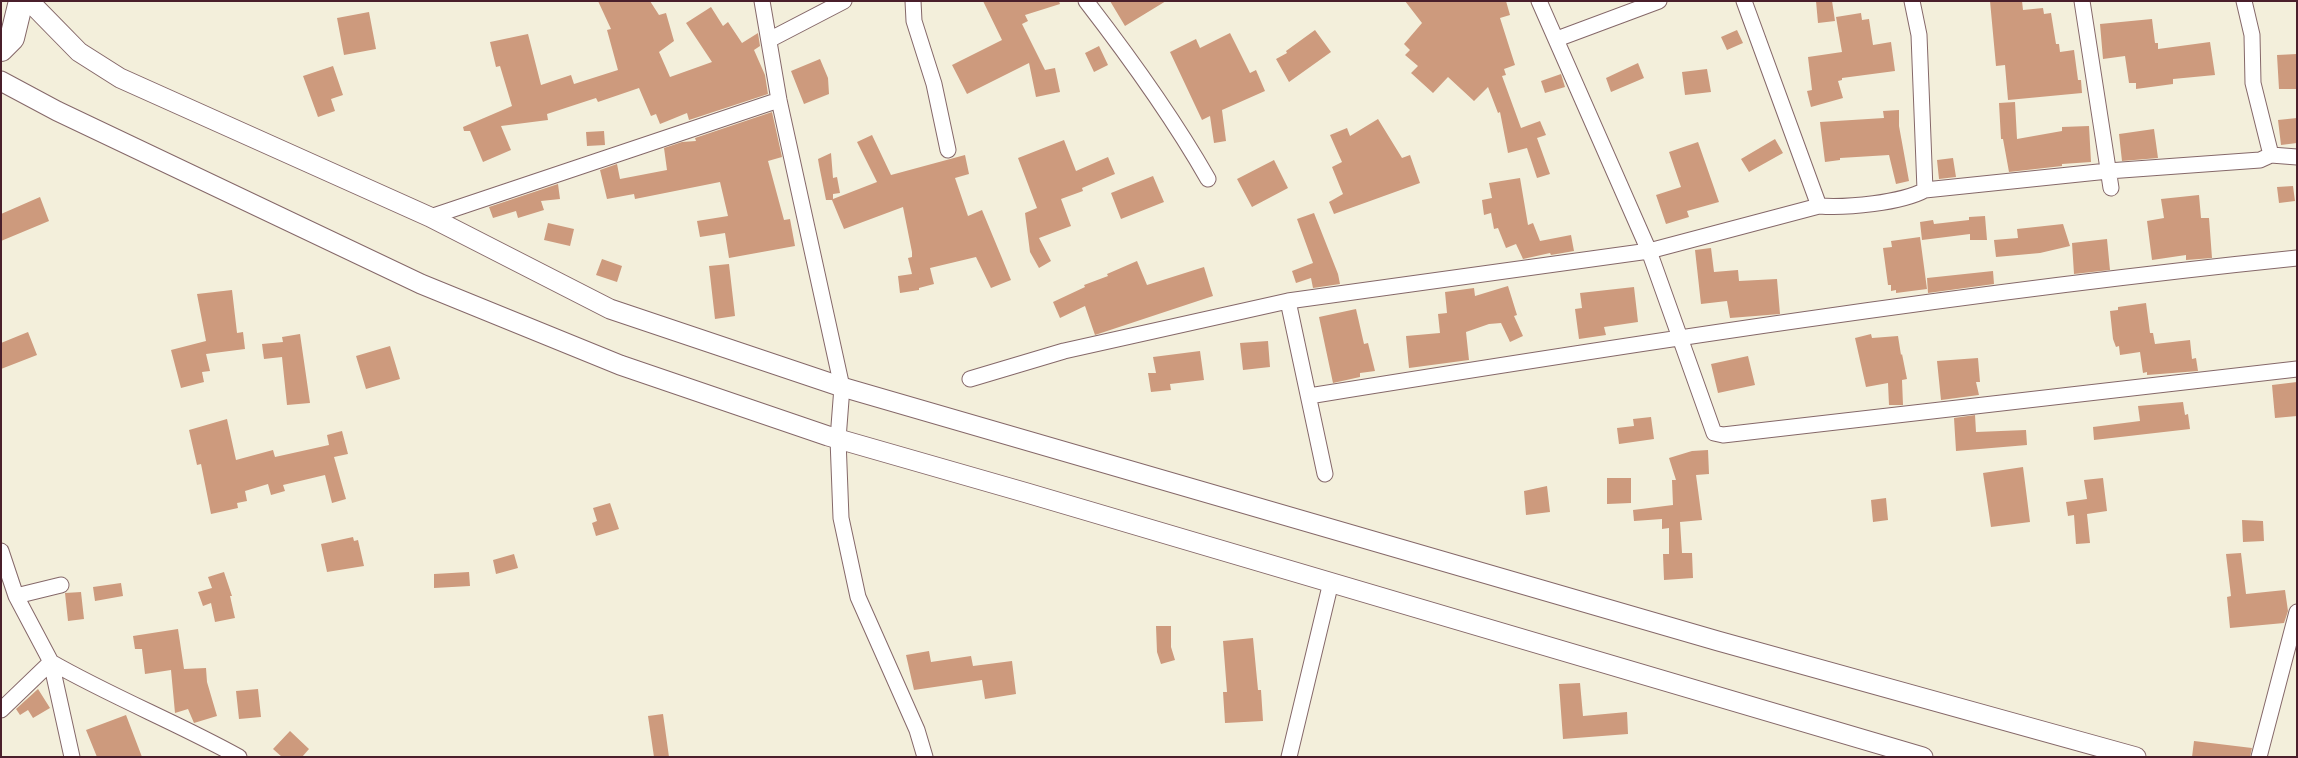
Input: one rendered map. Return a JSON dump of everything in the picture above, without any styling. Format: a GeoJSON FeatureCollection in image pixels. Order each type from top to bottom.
{"type":"FeatureCollection","features":[{"type":"Feature","properties":{"kind":"main road"},"geometry":{"type":"LineString","coordinates":[[1,49],[12,38],[21,1]]}},
{"type":"Feature","properties":{"kind":"street"},"geometry":{"type":"LineString","coordinates":[[29,1],[79,52],[120,78],[430,217],[610,309],[842,387],[1709,638],[2136,757]]}},
{"type":"Feature","properties":{"kind":"street"},"geometry":{"type":"LineString","coordinates":[[762,1],[779,100],[842,387],[838,439],[841,518],[858,597],[917,730],[925,757]]}},
{"type":"Feature","properties":{"kind":"street"},"geometry":{"type":"LineString","coordinates":[[769,40],[844,1]]}},
{"type":"Feature","properties":{"kind":"street"},"geometry":{"type":"LineString","coordinates":[[912,1],[914,21],[934,84],[948,150]]}},
{"type":"Feature","properties":{"kind":"street"},"geometry":{"type":"LineString","coordinates":[[1086,1],[1123,49],[1189,146],[1208,178]]}},
{"type":"Feature","properties":{"kind":"street"},"geometry":{"type":"LineString","coordinates":[[1539,1],[1557,39],[1580,99],[1649,251],[1681,336],[1714,433],[1723,435],[2297,369]]}},
{"type":"Feature","properties":{"kind":"street"},"geometry":{"type":"LineString","coordinates":[[1557,39],[1659,1]]}},
{"type":"Feature","properties":{"kind":"street"},"geometry":{"type":"LineString","coordinates":[[1744,1],[1819,206]]}},
{"type":"Feature","properties":{"kind":"street"},"geometry":{"type":"LineString","coordinates":[[1912,1],[1919,35],[1925,190]]}},
{"type":"Feature","properties":{"kind":"street"},"geometry":{"type":"LineString","coordinates":[[2082,1],[2111,188]]}},
{"type":"Feature","properties":{"kind":"street"},"geometry":{"type":"LineString","coordinates":[[2244,1],[2252,35],[2253,83],[2271,155]]}},
{"type":"Feature","properties":{"kind":"street"},"geometry":{"type":"LineString","coordinates":[[1,81],[57,111],[421,284],[620,364],[838,439],[1923,757]]}},
{"type":"Feature","properties":{"kind":"street"},"geometry":{"type":"LineString","coordinates":[[430,217],[779,100]]}},
{"type":"Feature","properties":{"kind":"street"},"geometry":{"type":"LineString","coordinates":[[970,379],[1064,351],[1288,301],[1649,251],[1819,206],[1838,208],[1912,197],[1925,190],[2108,171],[2260,160],[2271,155],[2297,157]]}},
{"type":"Feature","properties":{"kind":"street"},"geometry":{"type":"LineString","coordinates":[[1309,396],[1681,336],[2104,278],[2297,258]]}},
{"type":"Feature","properties":{"kind":"street"},"geometry":{"type":"LineString","coordinates":[[1288,301],[1325,474]]}},
{"type":"Feature","properties":{"kind":"street"},"geometry":{"type":"LineString","coordinates":[[1,551],[16,596],[51,662],[72,757]]}},
{"type":"Feature","properties":{"kind":"street"},"geometry":{"type":"LineString","coordinates":[[1289,757],[1331,582]]}},
{"type":"Feature","properties":{"kind":"street"},"geometry":{"type":"LineString","coordinates":[[16,596],[61,585]]}},
{"type":"Feature","properties":{"kind":"street"},"geometry":{"type":"LineString","coordinates":[[2259,757],[2297,612]]}},
{"type":"Feature","properties":{"kind":"street"},"geometry":{"type":"LineString","coordinates":[[1,710],[51,662]]}},
{"type":"Feature","properties":{"kind":"street"},"geometry":{"type":"LineString","coordinates":[[51,662],[74,675],[190,730],[239,757]]}},
{"type":"Feature","properties":{"kind":"building"},"geometry":{"type":"Polygon","coordinates":[[[598,1],[650,1],[659,15],[666,13],[674,41],[659,52],[670,77],[712,62],[686,23],[711,7],[723,26],[728,22],[742,43],[758,33],[760,46],[754,50],[765,75],[768,94],[689,120],[687,113],[660,124],[656,114],[651,116],[639,88],[598,102],[596,98],[547,114],[548,120],[501,126],[511,150],[483,162],[470,131],[464,131],[463,127],[512,106],[500,66],[496,67],[490,42],[528,34],[541,85],[571,75],[574,84],[618,70],[607,30],[611,29],[598,1]]]}},
{"type":"Feature","properties":{"kind":"building"},"geometry":{"type":"Polygon","coordinates":[[[983,1],[1059,1],[1060,4],[1025,15],[1028,21],[1022,24],[1045,70],[1055,68],[1060,92],[1036,97],[1029,63],[967,94],[952,65],[1002,40],[983,1]]]}},
{"type":"Feature","properties":{"kind":"building"},"geometry":{"type":"Polygon","coordinates":[[[1110,1],[1166,1],[1125,26],[1110,1]]]}},
{"type":"Feature","properties":{"kind":"building"},"geometry":{"type":"Polygon","coordinates":[[[1405,1],[1506,1],[1510,15],[1500,18],[1515,65],[1504,69],[1506,75],[1502,76],[1521,128],[1540,121],[1546,135],[1537,138],[1550,174],[1537,178],[1527,148],[1508,153],[1500,112],[1498,113],[1488,87],[1474,101],[1448,77],[1433,93],[1411,73],[1418,66],[1405,55],[1410,50],[1404,44],[1422,23],[1405,1]]]}},
{"type":"Feature","properties":{"kind":"building"},"geometry":{"type":"Polygon","coordinates":[[[1816,1],[1832,1],[1835,21],[1818,23],[1816,1]]]}},
{"type":"Feature","properties":{"kind":"building"},"geometry":{"type":"Polygon","coordinates":[[[1990,1],[2022,1],[2023,10],[2043,8],[2044,14],[2051,13],[2056,44],[2059,44],[2060,52],[2074,50],[2078,80],[2081,80],[2082,93],[2008,100],[2005,65],[1996,66],[1990,1]]]}},
{"type":"Feature","properties":{"kind":"building"},"geometry":{"type":"Polygon","coordinates":[[[369,12],[376,49],[344,55],[337,18],[369,12]]]}},
{"type":"Feature","properties":{"kind":"building"},"geometry":{"type":"Polygon","coordinates":[[[1861,13],[1862,20],[1869,19],[1873,45],[1891,42],[1895,71],[1842,78],[1842,80],[1838,81],[1843,98],[1811,107],[1807,91],[1812,90],[1808,57],[1842,52],[1836,17],[1861,13]]]}},
{"type":"Feature","properties":{"kind":"building"},"geometry":{"type":"Polygon","coordinates":[[[2152,19],[2155,43],[2158,43],[2158,49],[2210,42],[2215,75],[2173,79],[2173,84],[2136,89],[2136,83],[2129,83],[2125,56],[2103,59],[2100,24],[2152,19]]]}},
{"type":"Feature","properties":{"kind":"building"},"geometry":{"type":"Polygon","coordinates":[[[1315,30],[1331,52],[1289,82],[1276,59],[1287,53],[1286,51],[1315,30]]]}},
{"type":"Feature","properties":{"kind":"building"},"geometry":{"type":"Polygon","coordinates":[[[1737,30],[1743,43],[1727,50],[1721,37],[1737,30]]]}},
{"type":"Feature","properties":{"kind":"building"},"geometry":{"type":"Polygon","coordinates":[[[1230,33],[1250,73],[1256,70],[1265,91],[1222,110],[1226,141],[1214,143],[1210,116],[1202,120],[1170,52],[1196,39],[1200,48],[1230,33]]]}},
{"type":"Feature","properties":{"kind":"building"},"geometry":{"type":"Polygon","coordinates":[[[1099,46],[1108,65],[1094,72],[1085,53],[1099,46]]]}},
{"type":"Feature","properties":{"kind":"building"},"geometry":{"type":"Polygon","coordinates":[[[2297,54],[2297,89],[2279,89],[2277,55],[2297,54]]]}},
{"type":"Feature","properties":{"kind":"building"},"geometry":{"type":"Polygon","coordinates":[[[820,59],[828,78],[829,94],[804,104],[791,71],[820,59]]]}},
{"type":"Feature","properties":{"kind":"building"},"geometry":{"type":"Polygon","coordinates":[[[1638,63],[1644,78],[1611,92],[1606,78],[1638,63]]]}},
{"type":"Feature","properties":{"kind":"building"},"geometry":{"type":"Polygon","coordinates":[[[333,66],[343,95],[331,99],[335,111],[318,117],[303,76],[333,66]]]}},
{"type":"Feature","properties":{"kind":"building"},"geometry":{"type":"Polygon","coordinates":[[[1707,69],[1711,92],[1685,95],[1682,72],[1707,69]]]}},
{"type":"Feature","properties":{"kind":"building"},"geometry":{"type":"Polygon","coordinates":[[[1561,74],[1565,87],[1545,93],[1541,81],[1561,74]]]}},
{"type":"Feature","properties":{"kind":"building"},"geometry":{"type":"Polygon","coordinates":[[[2015,102],[2017,139],[2062,131],[2062,127],[2089,126],[2091,162],[2062,164],[2062,166],[2009,172],[2003,139],[2001,139],[1999,103],[2015,102]]]}},
{"type":"Feature","properties":{"kind":"building"},"geometry":{"type":"Polygon","coordinates":[[[1899,110],[1899,126],[1909,181],[1896,184],[1889,155],[1840,158],[1840,160],[1825,162],[1820,122],[1884,118],[1883,111],[1899,110]]]}},
{"type":"Feature","properties":{"kind":"building"},"geometry":{"type":"Polygon","coordinates":[[[772,112],[782,157],[768,161],[784,220],[790,219],[795,246],[729,258],[725,233],[700,237],[697,221],[728,216],[720,182],[635,199],[634,194],[607,199],[600,170],[617,164],[620,179],[667,170],[664,148],[682,142],[696,141],[695,138],[772,112]]]}},
{"type":"Feature","properties":{"kind":"building"},"geometry":{"type":"Polygon","coordinates":[[[2297,118],[2297,143],[2281,145],[2278,120],[2297,118]]]}},
{"type":"Feature","properties":{"kind":"building"},"geometry":{"type":"Polygon","coordinates":[[[1378,119],[1402,158],[1410,155],[1420,183],[1334,214],[1329,202],[1343,194],[1332,167],[1342,162],[1330,135],[1347,128],[1350,136],[1378,119]]]}},
{"type":"Feature","properties":{"kind":"building"},"geometry":{"type":"Polygon","coordinates":[[[2154,129],[2158,158],[2122,161],[2119,134],[2154,129]]]}},
{"type":"Feature","properties":{"kind":"building"},"geometry":{"type":"Polygon","coordinates":[[[604,131],[605,145],[587,146],[586,132],[604,131]]]}},
{"type":"Feature","properties":{"kind":"building"},"geometry":{"type":"Polygon","coordinates":[[[872,135],[891,175],[965,155],[969,174],[955,178],[968,216],[982,210],[1011,280],[991,288],[976,257],[930,268],[934,284],[919,288],[919,290],[900,293],[898,276],[912,274],[908,258],[912,257],[912,252],[903,207],[844,229],[832,200],[826,200],[819,165],[818,159],[831,153],[833,178],[837,177],[840,193],[833,194],[833,199],[877,182],[857,142],[872,135]]]}},
{"type":"Feature","properties":{"kind":"building"},"geometry":{"type":"Polygon","coordinates":[[[1775,139],[1783,153],[1749,172],[1741,159],[1775,139]]]}},
{"type":"Feature","properties":{"kind":"building"},"geometry":{"type":"Polygon","coordinates":[[[1064,140],[1076,171],[1108,157],[1115,174],[1082,188],[1083,191],[1061,199],[1071,226],[1039,238],[1051,261],[1039,268],[1030,252],[1025,213],[1037,208],[1018,158],[1064,140]]]}},
{"type":"Feature","properties":{"kind":"building"},"geometry":{"type":"Polygon","coordinates":[[[1698,142],[1719,202],[1687,211],[1689,217],[1666,224],[1656,195],[1681,187],[1669,152],[1698,142]]]}},
{"type":"Feature","properties":{"kind":"building"},"geometry":{"type":"Polygon","coordinates":[[[1953,158],[1956,177],[1939,179],[1937,160],[1953,158]]]}},
{"type":"Feature","properties":{"kind":"building"},"geometry":{"type":"Polygon","coordinates":[[[1274,160],[1288,188],[1252,207],[1237,179],[1274,160]]]}},
{"type":"Feature","properties":{"kind":"building"},"geometry":{"type":"Polygon","coordinates":[[[1153,176],[1164,202],[1121,219],[1111,193],[1153,176]]]}},
{"type":"Feature","properties":{"kind":"building"},"geometry":{"type":"Polygon","coordinates":[[[1520,178],[1528,225],[1533,223],[1540,241],[1571,235],[1574,251],[1551,255],[1550,253],[1523,259],[1516,244],[1506,248],[1498,228],[1494,229],[1491,213],[1484,215],[1482,200],[1492,198],[1489,183],[1520,178]]]}},
{"type":"Feature","properties":{"kind":"building"},"geometry":{"type":"Polygon","coordinates":[[[558,184],[560,199],[541,201],[544,210],[518,218],[516,211],[493,218],[489,207],[558,184]]]}},
{"type":"Feature","properties":{"kind":"building"},"geometry":{"type":"Polygon","coordinates":[[[2293,186],[2295,201],[2279,203],[2277,187],[2293,186]]]}},
{"type":"Feature","properties":{"kind":"building"},"geometry":{"type":"Polygon","coordinates":[[[2199,195],[2201,218],[2209,218],[2212,258],[2186,260],[2186,255],[2152,260],[2147,221],[2164,218],[2161,199],[2199,195]]]}},
{"type":"Feature","properties":{"kind":"building"},"geometry":{"type":"Polygon","coordinates":[[[40,197],[49,221],[1,241],[1,214],[40,197]]]}},
{"type":"Feature","properties":{"kind":"building"},"geometry":{"type":"Polygon","coordinates":[[[1314,213],[1338,274],[1340,284],[1313,288],[1311,278],[1296,283],[1292,271],[1313,263],[1297,219],[1314,213]]]}},
{"type":"Feature","properties":{"kind":"building"},"geometry":{"type":"Polygon","coordinates":[[[1985,216],[1987,240],[1970,240],[1970,234],[1922,240],[1920,222],[1933,220],[1934,224],[1985,216]]]}},
{"type":"Feature","properties":{"kind":"building"},"geometry":{"type":"Polygon","coordinates":[[[548,223],[574,229],[570,246],[544,240],[548,223]]]}},
{"type":"Feature","properties":{"kind":"building"},"geometry":{"type":"Polygon","coordinates":[[[2063,224],[2070,246],[2040,253],[1996,257],[1994,240],[2018,238],[2017,229],[2063,224]]]}},
{"type":"Feature","properties":{"kind":"building"},"geometry":{"type":"Polygon","coordinates":[[[1920,237],[1927,289],[1896,293],[1896,290],[1891,291],[1891,285],[1888,285],[1883,248],[1892,247],[1891,241],[1920,237]]]}},
{"type":"Feature","properties":{"kind":"building"},"geometry":{"type":"Polygon","coordinates":[[[2107,239],[2110,270],[2074,274],[2072,243],[2107,239]]]}},
{"type":"Feature","properties":{"kind":"building"},"geometry":{"type":"Polygon","coordinates":[[[1711,248],[1714,272],[1738,270],[1739,281],[1777,279],[1780,314],[1730,318],[1727,301],[1701,304],[1695,250],[1711,248]]]}},
{"type":"Feature","properties":{"kind":"building"},"geometry":{"type":"Polygon","coordinates":[[[602,259],[622,266],[617,282],[596,275],[602,259]]]}},
{"type":"Feature","properties":{"kind":"building"},"geometry":{"type":"Polygon","coordinates":[[[1137,261],[1147,285],[1204,267],[1213,296],[1095,335],[1085,306],[1060,318],[1053,302],[1085,287],[1084,285],[1108,276],[1107,274],[1137,261]]]}},
{"type":"Feature","properties":{"kind":"building"},"geometry":{"type":"Polygon","coordinates":[[[729,264],[735,316],[715,319],[709,266],[729,264]]]}},
{"type":"Feature","properties":{"kind":"building"},"geometry":{"type":"Polygon","coordinates":[[[1993,271],[1994,284],[1928,293],[1927,278],[1993,271]]]}},
{"type":"Feature","properties":{"kind":"building"},"geometry":{"type":"Polygon","coordinates":[[[1508,286],[1517,315],[1514,316],[1523,336],[1510,342],[1501,323],[1489,324],[1466,332],[1469,360],[1409,368],[1406,336],[1440,333],[1438,314],[1447,313],[1445,292],[1474,288],[1475,296],[1508,286]]]}},
{"type":"Feature","properties":{"kind":"building"},"geometry":{"type":"Polygon","coordinates":[[[1634,287],[1638,322],[1604,327],[1606,335],[1579,339],[1575,309],[1582,308],[1580,293],[1634,287]]]}},
{"type":"Feature","properties":{"kind":"building"},"geometry":{"type":"Polygon","coordinates":[[[232,290],[237,333],[243,332],[245,349],[206,354],[210,371],[202,372],[204,382],[181,388],[171,350],[206,341],[197,294],[232,290]]]}},
{"type":"Feature","properties":{"kind":"building"},"geometry":{"type":"Polygon","coordinates":[[[2146,303],[2150,333],[2153,333],[2155,344],[2190,340],[2192,359],[2196,358],[2198,371],[2147,375],[2147,372],[2143,373],[2140,352],[2120,355],[2119,346],[2116,347],[2113,339],[2110,311],[2118,310],[2118,307],[2146,303]]]}},
{"type":"Feature","properties":{"kind":"building"},"geometry":{"type":"Polygon","coordinates":[[[1356,309],[1364,344],[1368,343],[1375,371],[1360,373],[1360,377],[1333,383],[1319,317],[1356,309]]]}},
{"type":"Feature","properties":{"kind":"building"},"geometry":{"type":"Polygon","coordinates":[[[28,332],[37,355],[1,369],[1,343],[28,332]]]}},
{"type":"Feature","properties":{"kind":"building"},"geometry":{"type":"Polygon","coordinates":[[[300,334],[310,403],[287,405],[282,357],[264,359],[262,344],[283,342],[282,337],[300,334]]]}},
{"type":"Feature","properties":{"kind":"building"},"geometry":{"type":"Polygon","coordinates":[[[1871,334],[1872,338],[1898,336],[1907,379],[1902,380],[1903,405],[1889,405],[1888,383],[1866,387],[1855,338],[1871,334]]]}},
{"type":"Feature","properties":{"kind":"building"},"geometry":{"type":"Polygon","coordinates":[[[1268,341],[1270,367],[1243,370],[1240,343],[1268,341]]]}},
{"type":"Feature","properties":{"kind":"building"},"geometry":{"type":"Polygon","coordinates":[[[390,346],[400,379],[366,389],[356,356],[390,346]]]}},
{"type":"Feature","properties":{"kind":"building"},"geometry":{"type":"Polygon","coordinates":[[[1200,351],[1204,380],[1170,384],[1171,390],[1151,392],[1148,373],[1156,373],[1153,357],[1200,351]]]}},
{"type":"Feature","properties":{"kind":"building"},"geometry":{"type":"Polygon","coordinates":[[[1748,356],[1755,385],[1718,393],[1711,364],[1748,356]]]}},
{"type":"Feature","properties":{"kind":"building"},"geometry":{"type":"Polygon","coordinates":[[[1978,358],[1980,382],[1976,382],[1979,395],[1941,400],[1937,361],[1978,358]]]}},
{"type":"Feature","properties":{"kind":"building"},"geometry":{"type":"Polygon","coordinates":[[[2297,382],[2297,416],[2275,418],[2272,385],[2297,382]]]}},
{"type":"Feature","properties":{"kind":"building"},"geometry":{"type":"Polygon","coordinates":[[[2183,402],[2185,415],[2188,414],[2190,429],[2094,440],[2093,427],[2140,421],[2138,406],[2183,402]]]}},
{"type":"Feature","properties":{"kind":"building"},"geometry":{"type":"Polygon","coordinates":[[[1975,415],[1976,432],[2026,430],[2027,445],[1956,451],[1954,418],[1975,415]]]}},
{"type":"Feature","properties":{"kind":"building"},"geometry":{"type":"Polygon","coordinates":[[[1651,417],[1654,439],[1619,444],[1617,428],[1634,426],[1633,419],[1651,417]]]}},
{"type":"Feature","properties":{"kind":"building"},"geometry":{"type":"Polygon","coordinates":[[[227,419],[236,460],[273,450],[275,457],[329,445],[327,435],[342,431],[348,454],[334,457],[346,499],[332,503],[325,475],[283,485],[285,491],[271,495],[268,484],[245,491],[247,501],[237,503],[238,508],[211,514],[201,464],[197,465],[189,430],[227,419]]]}},
{"type":"Feature","properties":{"kind":"building"},"geometry":{"type":"Polygon","coordinates":[[[1708,450],[1709,474],[1696,475],[1702,520],[1680,522],[1682,553],[1692,553],[1693,578],[1664,580],[1663,554],[1669,554],[1669,528],[1662,529],[1662,519],[1634,521],[1633,510],[1673,505],[1672,480],[1676,480],[1669,458],[1692,451],[1708,450]]]}},
{"type":"Feature","properties":{"kind":"building"},"geometry":{"type":"Polygon","coordinates":[[[2023,467],[2030,522],[1991,527],[1983,473],[2023,467]]]}},
{"type":"Feature","properties":{"kind":"building"},"geometry":{"type":"Polygon","coordinates":[[[1607,478],[1631,478],[1631,503],[1607,504],[1607,478]]]}},
{"type":"Feature","properties":{"kind":"building"},"geometry":{"type":"Polygon","coordinates":[[[2103,478],[2107,511],[2087,514],[2090,543],[2076,544],[2074,515],[2068,516],[2066,502],[2087,499],[2084,480],[2103,478]]]}},
{"type":"Feature","properties":{"kind":"building"},"geometry":{"type":"Polygon","coordinates":[[[1547,486],[1550,512],[1526,515],[1524,491],[1547,486]]]}},
{"type":"Feature","properties":{"kind":"building"},"geometry":{"type":"Polygon","coordinates":[[[1886,498],[1888,520],[1873,522],[1871,500],[1886,498]]]}},
{"type":"Feature","properties":{"kind":"building"},"geometry":{"type":"Polygon","coordinates":[[[610,503],[619,529],[596,536],[592,523],[597,521],[593,508],[610,503]]]}},
{"type":"Feature","properties":{"kind":"building"},"geometry":{"type":"Polygon","coordinates":[[[2242,520],[2263,521],[2264,541],[2243,542],[2242,520]]]}},
{"type":"Feature","properties":{"kind":"building"},"geometry":{"type":"Polygon","coordinates":[[[353,537],[354,541],[358,540],[364,566],[327,572],[321,544],[353,537]]]}},
{"type":"Feature","properties":{"kind":"building"},"geometry":{"type":"Polygon","coordinates":[[[2241,553],[2246,594],[2285,590],[2288,611],[2284,623],[2230,628],[2227,597],[2231,596],[2226,554],[2241,553]]]}},
{"type":"Feature","properties":{"kind":"building"},"geometry":{"type":"Polygon","coordinates":[[[514,554],[518,568],[496,574],[493,560],[514,554]]]}},
{"type":"Feature","properties":{"kind":"building"},"geometry":{"type":"Polygon","coordinates":[[[224,572],[232,596],[230,596],[235,618],[215,622],[211,603],[203,606],[198,592],[212,588],[208,577],[224,572]]]}},
{"type":"Feature","properties":{"kind":"building"},"geometry":{"type":"Polygon","coordinates":[[[469,572],[470,586],[434,588],[434,574],[469,572]]]}},
{"type":"Feature","properties":{"kind":"building"},"geometry":{"type":"Polygon","coordinates":[[[121,583],[123,596],[95,601],[93,587],[121,583]]]}},
{"type":"Feature","properties":{"kind":"building"},"geometry":{"type":"Polygon","coordinates":[[[81,592],[84,619],[68,621],[65,593],[81,592]]]}},
{"type":"Feature","properties":{"kind":"building"},"geometry":{"type":"Polygon","coordinates":[[[1156,626],[1171,626],[1171,647],[1175,660],[1161,664],[1157,652],[1156,626]]]}},
{"type":"Feature","properties":{"kind":"building"},"geometry":{"type":"Polygon","coordinates":[[[178,629],[184,669],[206,668],[207,682],[217,716],[194,723],[188,709],[175,713],[171,670],[145,674],[142,649],[135,649],[133,636],[178,629]]]}},
{"type":"Feature","properties":{"kind":"building"},"geometry":{"type":"Polygon","coordinates":[[[1253,638],[1258,690],[1261,690],[1263,721],[1225,723],[1223,692],[1227,692],[1223,641],[1253,638]]]}},
{"type":"Feature","properties":{"kind":"building"},"geometry":{"type":"Polygon","coordinates":[[[929,651],[931,662],[971,656],[973,666],[1012,661],[1016,694],[985,699],[982,680],[914,690],[906,655],[929,651]]]}},
{"type":"Feature","properties":{"kind":"building"},"geometry":{"type":"Polygon","coordinates":[[[1580,683],[1583,716],[1627,712],[1628,734],[1563,739],[1559,684],[1580,683]]]}},
{"type":"Feature","properties":{"kind":"building"},"geometry":{"type":"Polygon","coordinates":[[[38,689],[50,708],[33,718],[28,710],[20,715],[16,709],[38,689]]]}},
{"type":"Feature","properties":{"kind":"building"},"geometry":{"type":"Polygon","coordinates":[[[258,689],[261,717],[239,719],[236,691],[258,689]]]}},
{"type":"Feature","properties":{"kind":"building"},"geometry":{"type":"Polygon","coordinates":[[[663,714],[669,757],[654,757],[648,716],[663,714]]]}},
{"type":"Feature","properties":{"kind":"building"},"geometry":{"type":"Polygon","coordinates":[[[126,715],[142,757],[97,757],[86,730],[126,715]]]}},
{"type":"Feature","properties":{"kind":"building"},"geometry":{"type":"Polygon","coordinates":[[[290,731],[309,749],[302,757],[282,757],[273,749],[290,731]]]}},
{"type":"Feature","properties":{"kind":"building"},"geometry":{"type":"Polygon","coordinates":[[[2194,741],[2252,748],[2250,757],[2192,757],[2194,741]]]}}]}
